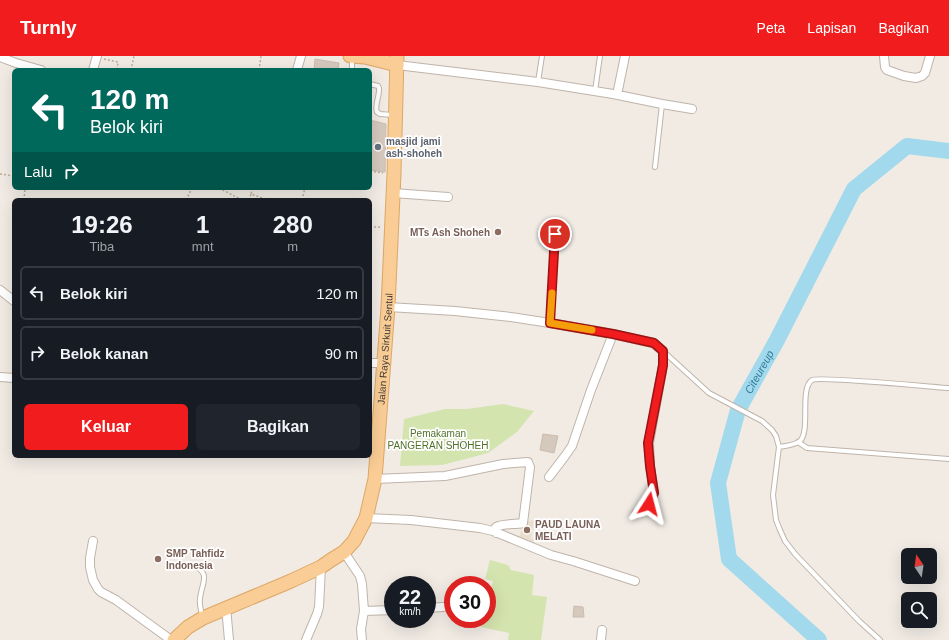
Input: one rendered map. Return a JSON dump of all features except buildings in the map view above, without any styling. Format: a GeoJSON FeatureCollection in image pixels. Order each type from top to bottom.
{"type":"FeatureCollection","features":[{"type":"Feature","properties":{"kind":"main road"},"geometry":{"type":"LineString","coordinates":[[359,56],[397,61]]}},
{"type":"Feature","properties":{"kind":"main road","name":"Jalan Raya Sirkuit Sentul"},"geometry":{"type":"LineString","coordinates":[[174,640],[188,627],[203,618],[321,567],[344,552],[354,541],[366,518],[374,479],[374,421],[384,363],[388,307],[397,61]]}},
{"type":"Feature","properties":{"kind":"street"},"geometry":{"type":"LineString","coordinates":[[298,68],[301,56]]}},
{"type":"Feature","properties":{"kind":"street"},"geometry":{"type":"LineString","coordinates":[[615,95],[621,56]]}},
{"type":"Feature","properties":{"kind":"street"},"geometry":{"type":"LineString","coordinates":[[615,95],[625,56]]}},
{"type":"Feature","properties":{"kind":"street"},"geometry":{"type":"LineString","coordinates":[[884,56],[884,67],[887,70],[904,76],[916,78],[926,73],[930,56]]}},
{"type":"Feature","properties":{"kind":"street"},"geometry":{"type":"LineString","coordinates":[[0,57],[8,61],[34,68]]}},
{"type":"Feature","properties":{"kind":"street"},"geometry":{"type":"LineString","coordinates":[[94,68],[97,57]]}},
{"type":"Feature","properties":{"kind":"street"},"geometry":{"type":"LineString","coordinates":[[397,61],[538,82],[692,108]]}},
{"type":"Feature","properties":{"kind":"street"},"geometry":{"type":"LineString","coordinates":[[393,193],[448,197]]}},
{"type":"Feature","properties":{"kind":"street"},"geometry":{"type":"LineString","coordinates":[[0,290],[12,299]]}},
{"type":"Feature","properties":{"kind":"street"},"geometry":{"type":"LineString","coordinates":[[388,307],[511,317],[613,334],[654,343],[663,351],[663,365],[648,443],[654,493],[649,504],[636,514]]}},
{"type":"Feature","properties":{"kind":"street"},"geometry":{"type":"LineString","coordinates":[[549,477],[572,446],[591,390],[613,334]]}},
{"type":"Feature","properties":{"kind":"street"},"geometry":{"type":"LineString","coordinates":[[372,362],[384,363]]}},
{"type":"Feature","properties":{"kind":"street"},"geometry":{"type":"LineString","coordinates":[[0,377],[12,378]]}},
{"type":"Feature","properties":{"kind":"street"},"geometry":{"type":"LineString","coordinates":[[374,479],[445,476],[503,464],[528,462],[530,467],[523,523],[500,525],[496,527],[496,533]]}},
{"type":"Feature","properties":{"kind":"street"},"geometry":{"type":"LineString","coordinates":[[366,518],[411,520],[480,528],[551,555],[635,581]]}},
{"type":"Feature","properties":{"kind":"street"},"geometry":{"type":"LineString","coordinates":[[94,541],[90,558],[90,567],[93,580],[98,589],[116,600],[171,640]]}},
{"type":"Feature","properties":{"kind":"street"},"geometry":{"type":"LineString","coordinates":[[344,552],[360,576],[362,584],[364,611],[361,629],[362,640]]}},
{"type":"Feature","properties":{"kind":"street"},"geometry":{"type":"LineString","coordinates":[[306,640],[319,607],[321,567]]}},
{"type":"Feature","properties":{"kind":"street"},"geometry":{"type":"LineString","coordinates":[[226,607],[229,640]]}},
{"type":"Feature","properties":{"kind":"street"},"geometry":{"type":"LineString","coordinates":[[436,607],[443,607]]}},
{"type":"Feature","properties":{"kind":"street"},"geometry":{"type":"LineString","coordinates":[[364,611],[384,610]]}},
{"type":"Feature","properties":{"kind":"street"},"geometry":{"type":"LineString","coordinates":[[601,640],[602,630]]}},
{"type":"Feature","properties":{"kind":"lane"},"geometry":{"type":"LineString","coordinates":[[353,68],[359,56]]}},
{"type":"Feature","properties":{"kind":"lane"},"geometry":{"type":"LineString","coordinates":[[538,82],[542,56]]}},
{"type":"Feature","properties":{"kind":"lane"},"geometry":{"type":"LineString","coordinates":[[595,92],[600,56]]}},
{"type":"Feature","properties":{"kind":"lane"},"geometry":{"type":"LineString","coordinates":[[372,84],[378,86],[379,88],[376,109],[377,112],[380,114],[396,115]]}},
{"type":"Feature","properties":{"kind":"lane"},"geometry":{"type":"LineString","coordinates":[[655,167],[662,104]]}},
{"type":"Feature","properties":{"kind":"lane"},"geometry":{"type":"LineString","coordinates":[[550,323],[555,234]]}},
{"type":"Feature","properties":{"kind":"lane"},"geometry":{"type":"LineString","coordinates":[[663,351],[709,393],[762,421],[772,430],[780,448],[773,495],[776,520],[785,541],[795,554],[859,621],[880,640]]}},
{"type":"Feature","properties":{"kind":"lane"},"geometry":{"type":"LineString","coordinates":[[780,448],[798,442],[804,436],[806,393],[811,380],[815,378],[949,388]]}},
{"type":"Feature","properties":{"kind":"lane"},"geometry":{"type":"LineString","coordinates":[[798,442],[807,448],[949,459]]}},
{"type":"Feature","properties":{"kind":"lane"},"geometry":{"type":"LineString","coordinates":[[193,566],[202,570],[204,577],[200,602],[203,618]]}},
{"type":"Feature","properties":{"kind":"path"},"geometry":{"type":"LineString","coordinates":[[131,68],[134,56]]}},
{"type":"Feature","properties":{"kind":"path"},"geometry":{"type":"LineString","coordinates":[[259,68],[261,56]]}},
{"type":"Feature","properties":{"kind":"path"},"geometry":{"type":"LineString","coordinates":[[97,57],[118,62],[116,68]]}},
{"type":"Feature","properties":{"kind":"path"},"geometry":{"type":"LineString","coordinates":[[372,171],[394,174]]}},
{"type":"Feature","properties":{"kind":"path"},"geometry":{"type":"LineString","coordinates":[[0,174],[12,176]]}},
{"type":"Feature","properties":{"kind":"path"},"geometry":{"type":"LineString","coordinates":[[222,190],[234,198]]}},
{"type":"Feature","properties":{"kind":"path"},"geometry":{"type":"LineString","coordinates":[[250,198],[252,190]]}},
{"type":"Feature","properties":{"kind":"path"},"geometry":{"type":"LineString","coordinates":[[251,194],[262,198]]}},
{"type":"Feature","properties":{"kind":"shaded area","name":"PAUD LAUNA MELATI"},"geometry":{"type":"Polygon","coordinates":[[[534,520],[531,538],[534,539],[533,545],[518,540],[524,522],[534,520]]]}},
{"type":"Feature","properties":{"kind":"green space","name":"Pemakaman PANGERAN SHOHEH"},"geometry":{"type":"Polygon","coordinates":[[[503,404],[534,411],[517,432],[488,453],[442,465],[400,466],[404,419],[445,409],[467,409],[503,404]]]}},
{"type":"Feature","properties":{"kind":"green space"},"geometry":{"type":"Polygon","coordinates":[[[490,560],[508,565],[511,570],[534,575],[532,595],[547,597],[541,640],[508,640],[509,633],[486,628],[496,628],[496,576],[486,576],[490,560]]]}},
{"type":"Feature","properties":{"kind":"waterway","name":"Citeureup"},"geometry":{"type":"LineString","coordinates":[[819,640],[729,559],[718,483],[738,410],[777,340],[854,189],[907,146],[949,151]]}},
{"type":"Feature","properties":{"kind":"slow traffic"},"geometry":{"type":"LineString","coordinates":[[552,293],[550,323],[592,330]]}},
{"type":"Feature","properties":{"kind":"place","name":"masjid jami ash-shoheh"},"geometry":{"type":"Point","coordinates":[378,147]}},
{"type":"Feature","properties":{"kind":"place","name":"MTs Ash Shoheh"},"geometry":{"type":"Point","coordinates":[498,232]}},
{"type":"Feature","properties":{"kind":"place","name":"PAUD LAUNA MELATI"},"geometry":{"type":"Point","coordinates":[527,530]}},
{"type":"Feature","properties":{"kind":"place","name":"SMP Tahfidz Indonesia"},"geometry":{"type":"Point","coordinates":[158,559]}},
{"type":"Feature","properties":{"kind":"route"},"geometry":{"type":"LineString","coordinates":[[555,234],[550,323],[654,343],[663,351],[663,365],[648,443],[654,493],[649,504]]}}]}
